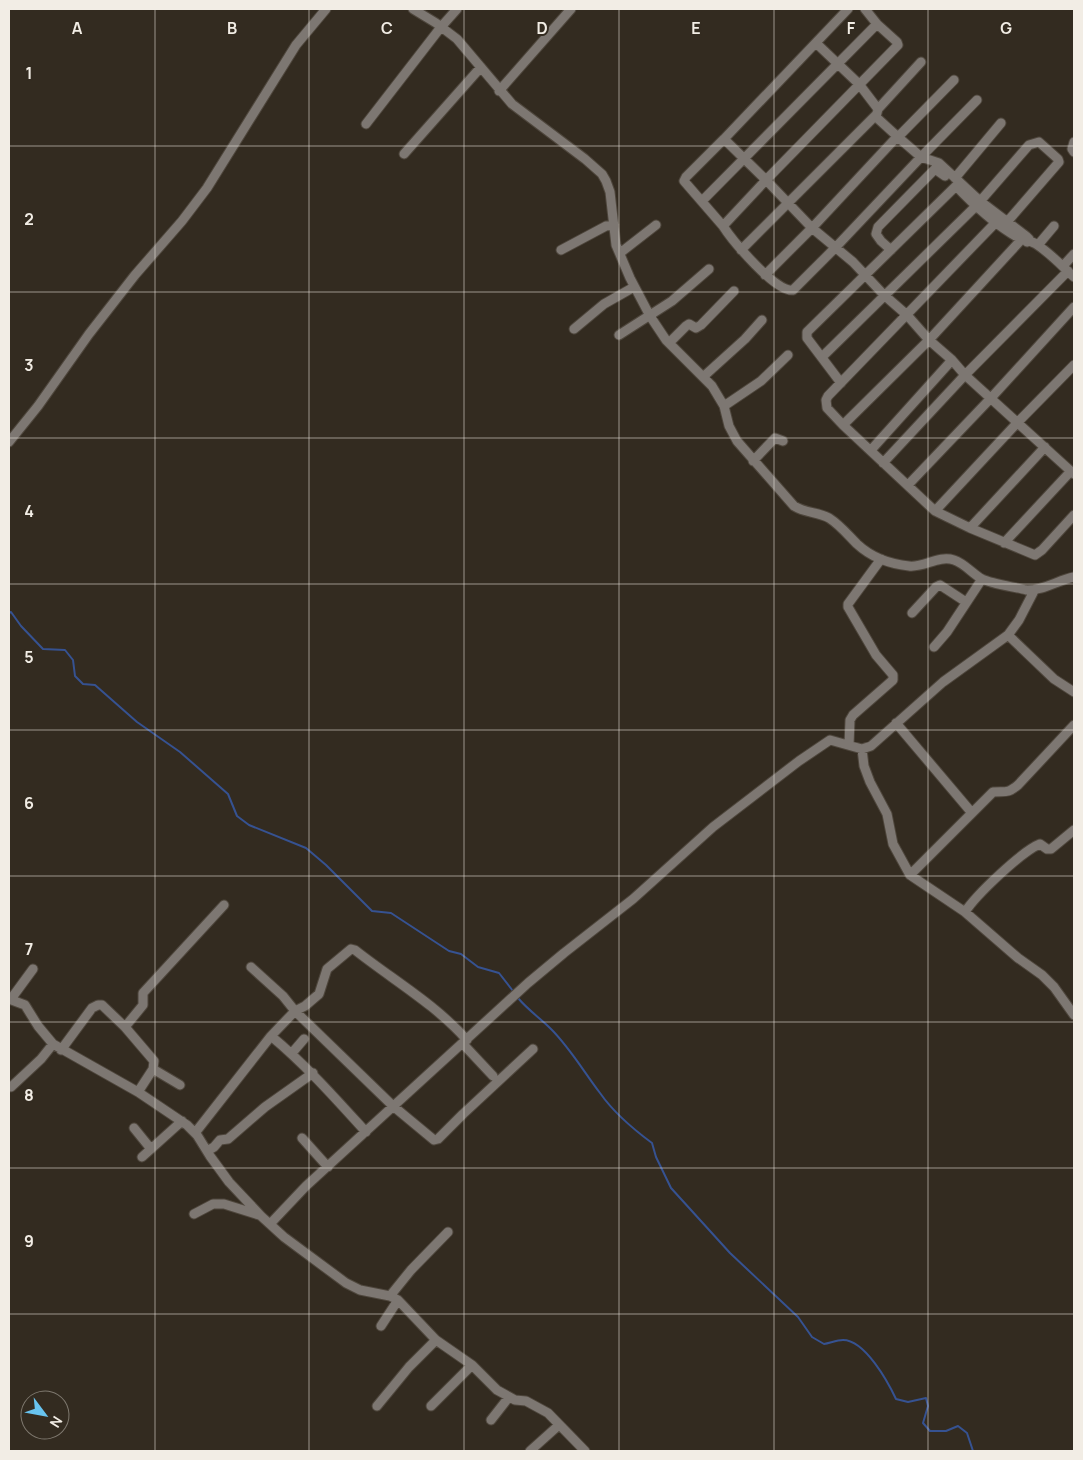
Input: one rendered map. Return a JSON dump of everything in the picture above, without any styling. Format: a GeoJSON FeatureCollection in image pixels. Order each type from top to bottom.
{"type":"FeatureCollection","features":[{"type":"Feature","properties":{"kind":"street"},"geometry":{"type":"LineString","coordinates":[[9,442],[38,406],[89,334],[207,188],[296,46],[326,9]]}},
{"type":"Feature","properties":{"kind":"street"},"geometry":{"type":"LineString","coordinates":[[413,9],[457,39],[512,104],[602,174],[610,192],[610,225],[629,289],[646,319],[712,386],[724,406],[729,426],[734,436],[753,461],[794,506],[800,510],[827,517],[837,524],[858,545],[881,559],[910,566],[921,566],[942,559],[954,560],[982,578],[1034,591],[1074,577]]}},
{"type":"Feature","properties":{"kind":"street"},"geometry":{"type":"LineString","coordinates":[[366,124],[457,9]]}},
{"type":"Feature","properties":{"kind":"street"},"geometry":{"type":"LineString","coordinates":[[499,90],[571,9]]}},
{"type":"Feature","properties":{"kind":"street"},"geometry":{"type":"LineString","coordinates":[[848,9],[684,181],[741,250],[765,275],[792,291],[922,160],[977,100]]}},
{"type":"Feature","properties":{"kind":"street"},"geometry":{"type":"LineString","coordinates":[[723,226],[898,44],[865,9]]}},
{"type":"Feature","properties":{"kind":"street"},"geometry":{"type":"LineString","coordinates":[[702,201],[878,24]]}},
{"type":"Feature","properties":{"kind":"street"},"geometry":{"type":"LineString","coordinates":[[816,43],[859,84],[877,112],[878,120],[922,160],[937,166],[978,204],[1025,240],[1038,244],[1068,271]]}},
{"type":"Feature","properties":{"kind":"street"},"geometry":{"type":"LineString","coordinates":[[741,250],[877,112],[920,62]]}},
{"type":"Feature","properties":{"kind":"street"},"geometry":{"type":"LineString","coordinates":[[404,154],[481,67]]}},
{"type":"Feature","properties":{"kind":"street"},"geometry":{"type":"LineString","coordinates":[[765,275],[954,80]]}},
{"type":"Feature","properties":{"kind":"street"},"geometry":{"type":"LineString","coordinates":[[841,383],[806,337],[806,332],[892,250],[956,182],[1001,123]]}},
{"type":"Feature","properties":{"kind":"street"},"geometry":{"type":"LineString","coordinates":[[724,139],[812,228],[853,262],[966,375],[1072,473],[1004,543]]}},
{"type":"Feature","properties":{"kind":"street"},"geometry":{"type":"LineString","coordinates":[[1074,142],[1072,149],[1074,152]]}},
{"type":"Feature","properties":{"kind":"street"},"geometry":{"type":"LineString","coordinates":[[822,357],[978,204],[1029,145],[1034,143],[1043,144],[1059,162],[828,396],[826,405],[843,425],[935,511],[970,528],[1031,554],[1038,554],[1074,515]]}},
{"type":"Feature","properties":{"kind":"street"},"geometry":{"type":"LineString","coordinates":[[892,250],[877,237],[876,231],[937,166]]}},
{"type":"Feature","properties":{"kind":"street"},"geometry":{"type":"LineString","coordinates":[[561,250],[610,225]]}},
{"type":"Feature","properties":{"kind":"street"},"geometry":{"type":"LineString","coordinates":[[620,254],[656,225]]}},
{"type":"Feature","properties":{"kind":"street"},"geometry":{"type":"LineString","coordinates":[[1038,244],[1054,226]]}},
{"type":"Feature","properties":{"kind":"street"},"geometry":{"type":"LineString","coordinates":[[843,425],[931,341],[1025,240]]}},
{"type":"Feature","properties":{"kind":"street"},"geometry":{"type":"LineString","coordinates":[[883,463],[1068,271],[1074,254]]}},
{"type":"Feature","properties":{"kind":"street"},"geometry":{"type":"LineString","coordinates":[[619,335],[672,301],[708,269]]}},
{"type":"Feature","properties":{"kind":"street"},"geometry":{"type":"LineString","coordinates":[[574,329],[604,304],[629,289]]}},
{"type":"Feature","properties":{"kind":"street"},"geometry":{"type":"LineString","coordinates":[[669,343],[689,324],[696,328],[701,326],[734,291]]}},
{"type":"Feature","properties":{"kind":"street"},"geometry":{"type":"LineString","coordinates":[[908,485],[1074,307]]}},
{"type":"Feature","properties":{"kind":"street"},"geometry":{"type":"LineString","coordinates":[[703,377],[745,339],[762,320]]}},
{"type":"Feature","properties":{"kind":"street"},"geometry":{"type":"LineString","coordinates":[[724,406],[761,381],[788,356]]}},
{"type":"Feature","properties":{"kind":"street"},"geometry":{"type":"LineString","coordinates":[[871,450],[952,360]]}},
{"type":"Feature","properties":{"kind":"street"},"geometry":{"type":"LineString","coordinates":[[935,511],[1074,365]]}},
{"type":"Feature","properties":{"kind":"street"},"geometry":{"type":"LineString","coordinates":[[753,461],[775,438],[783,441]]}},
{"type":"Feature","properties":{"kind":"street"},"geometry":{"type":"LineString","coordinates":[[970,528],[1045,447]]}},
{"type":"Feature","properties":{"kind":"street"},"geometry":{"type":"LineString","coordinates":[[849,744],[850,720],[893,680],[893,675],[876,655],[848,607],[848,604],[881,559]]}},
{"type":"Feature","properties":{"kind":"street"},"geometry":{"type":"LineString","coordinates":[[934,647],[982,578]]}},
{"type":"Feature","properties":{"kind":"street"},"geometry":{"type":"LineString","coordinates":[[912,613],[940,585],[966,602]]}},
{"type":"Feature","properties":{"kind":"street"},"geometry":{"type":"LineString","coordinates":[[270,1224],[306,1186],[528,983],[564,952],[633,899],[713,827],[799,761],[827,742],[833,740],[862,749],[870,746],[943,682],[1008,635],[1019,620],[1034,591]]}},
{"type":"Feature","properties":{"kind":"street"},"geometry":{"type":"LineString","coordinates":[[1008,635],[1054,679],[1074,692]]}},
{"type":"Feature","properties":{"kind":"street"},"geometry":{"type":"LineString","coordinates":[[896,723],[972,813]]}},
{"type":"Feature","properties":{"kind":"street"},"geometry":{"type":"LineString","coordinates":[[910,875],[993,792],[1005,793],[1018,785],[1074,725]]}},
{"type":"Feature","properties":{"kind":"street"},"geometry":{"type":"LineString","coordinates":[[862,749],[864,766],[870,782],[887,814],[894,844],[910,875],[965,912],[1048,981],[1074,1015]]}},
{"type":"Feature","properties":{"kind":"street"},"geometry":{"type":"LineString","coordinates":[[965,912],[995,879],[1030,849],[1040,844],[1047,849],[1051,849],[1074,830]]}},
{"type":"Feature","properties":{"kind":"street"},"geometry":{"type":"LineString","coordinates":[[125,1027],[143,1005],[142,993],[224,905]]}},
{"type":"Feature","properties":{"kind":"street"},"geometry":{"type":"LineString","coordinates":[[195,1133],[272,1036],[295,1011],[316,998],[321,990],[327,970],[348,950],[353,949],[421,997],[449,1021],[493,1076]]}},
{"type":"Feature","properties":{"kind":"street"},"geometry":{"type":"LineString","coordinates":[[251,967],[283,996],[295,1011],[393,1106],[433,1140],[436,1140],[533,1049]]}},
{"type":"Feature","properties":{"kind":"street"},"geometry":{"type":"LineString","coordinates":[[33,969],[10,999],[26,1005],[38,1026],[53,1044],[138,1092],[182,1121],[195,1133],[229,1182],[284,1237],[346,1283],[360,1290],[395,1300],[436,1340],[472,1365],[497,1390],[509,1397],[529,1402],[548,1414],[584,1451]]}},
{"type":"Feature","properties":{"kind":"street"},"geometry":{"type":"LineString","coordinates":[[61,1050],[95,1006],[102,1005],[125,1027],[154,1061],[153,1069],[138,1092]]}},
{"type":"Feature","properties":{"kind":"street"},"geometry":{"type":"LineString","coordinates":[[272,1036],[312,1073],[366,1132]]}},
{"type":"Feature","properties":{"kind":"street"},"geometry":{"type":"LineString","coordinates":[[292,1053],[304,1039]]}},
{"type":"Feature","properties":{"kind":"street"},"geometry":{"type":"LineString","coordinates":[[11,1087],[42,1058],[53,1044]]}},
{"type":"Feature","properties":{"kind":"street"},"geometry":{"type":"LineString","coordinates":[[153,1069],[180,1085]]}},
{"type":"Feature","properties":{"kind":"street"},"geometry":{"type":"LineString","coordinates":[[207,1151],[220,1140],[228,1139],[249,1120],[312,1073]]}},
{"type":"Feature","properties":{"kind":"street"},"geometry":{"type":"LineString","coordinates":[[142,1157],[182,1121]]}},
{"type":"Feature","properties":{"kind":"street"},"geometry":{"type":"LineString","coordinates":[[134,1128],[151,1149]]}},
{"type":"Feature","properties":{"kind":"street"},"geometry":{"type":"LineString","coordinates":[[302,1138],[328,1167]]}},
{"type":"Feature","properties":{"kind":"street"},"geometry":{"type":"LineString","coordinates":[[194,1214],[213,1204],[224,1204],[261,1216]]}},
{"type":"Feature","properties":{"kind":"street"},"geometry":{"type":"LineString","coordinates":[[381,1326],[411,1270],[448,1232]]}},
{"type":"Feature","properties":{"kind":"street"},"geometry":{"type":"LineString","coordinates":[[377,1406],[409,1367],[436,1340]]}},
{"type":"Feature","properties":{"kind":"street"},"geometry":{"type":"LineString","coordinates":[[431,1406],[472,1365]]}},
{"type":"Feature","properties":{"kind":"street"},"geometry":{"type":"LineString","coordinates":[[491,1420],[509,1397]]}},
{"type":"Feature","properties":{"kind":"street"},"geometry":{"type":"LineString","coordinates":[[530,1451],[559,1425]]}},
{"type":"Feature","properties":{"kind":"waterway"},"geometry":{"type":"LineString","coordinates":[[9,613],[11,612],[21,626],[43,649],[65,650],[73,660],[75,676],[83,684],[95,685],[137,722],[180,752],[228,794],[237,816],[249,825],[306,848],[326,865],[372,911],[391,913],[449,951],[461,954],[478,967],[499,973],[513,991]]}},
{"type":"Feature","properties":{"kind":"waterway"},"geometry":{"type":"LineString","coordinates":[[518,998],[558,1036],[611,1107],[652,1143],[656,1157],[671,1188],[730,1253],[798,1317],[812,1337],[824,1344],[843,1340],[859,1347],[875,1363],[896,1399],[908,1402],[926,1398],[928,1406],[923,1423],[930,1431],[946,1431],[958,1426],[967,1433],[973,1451]]}}]}
